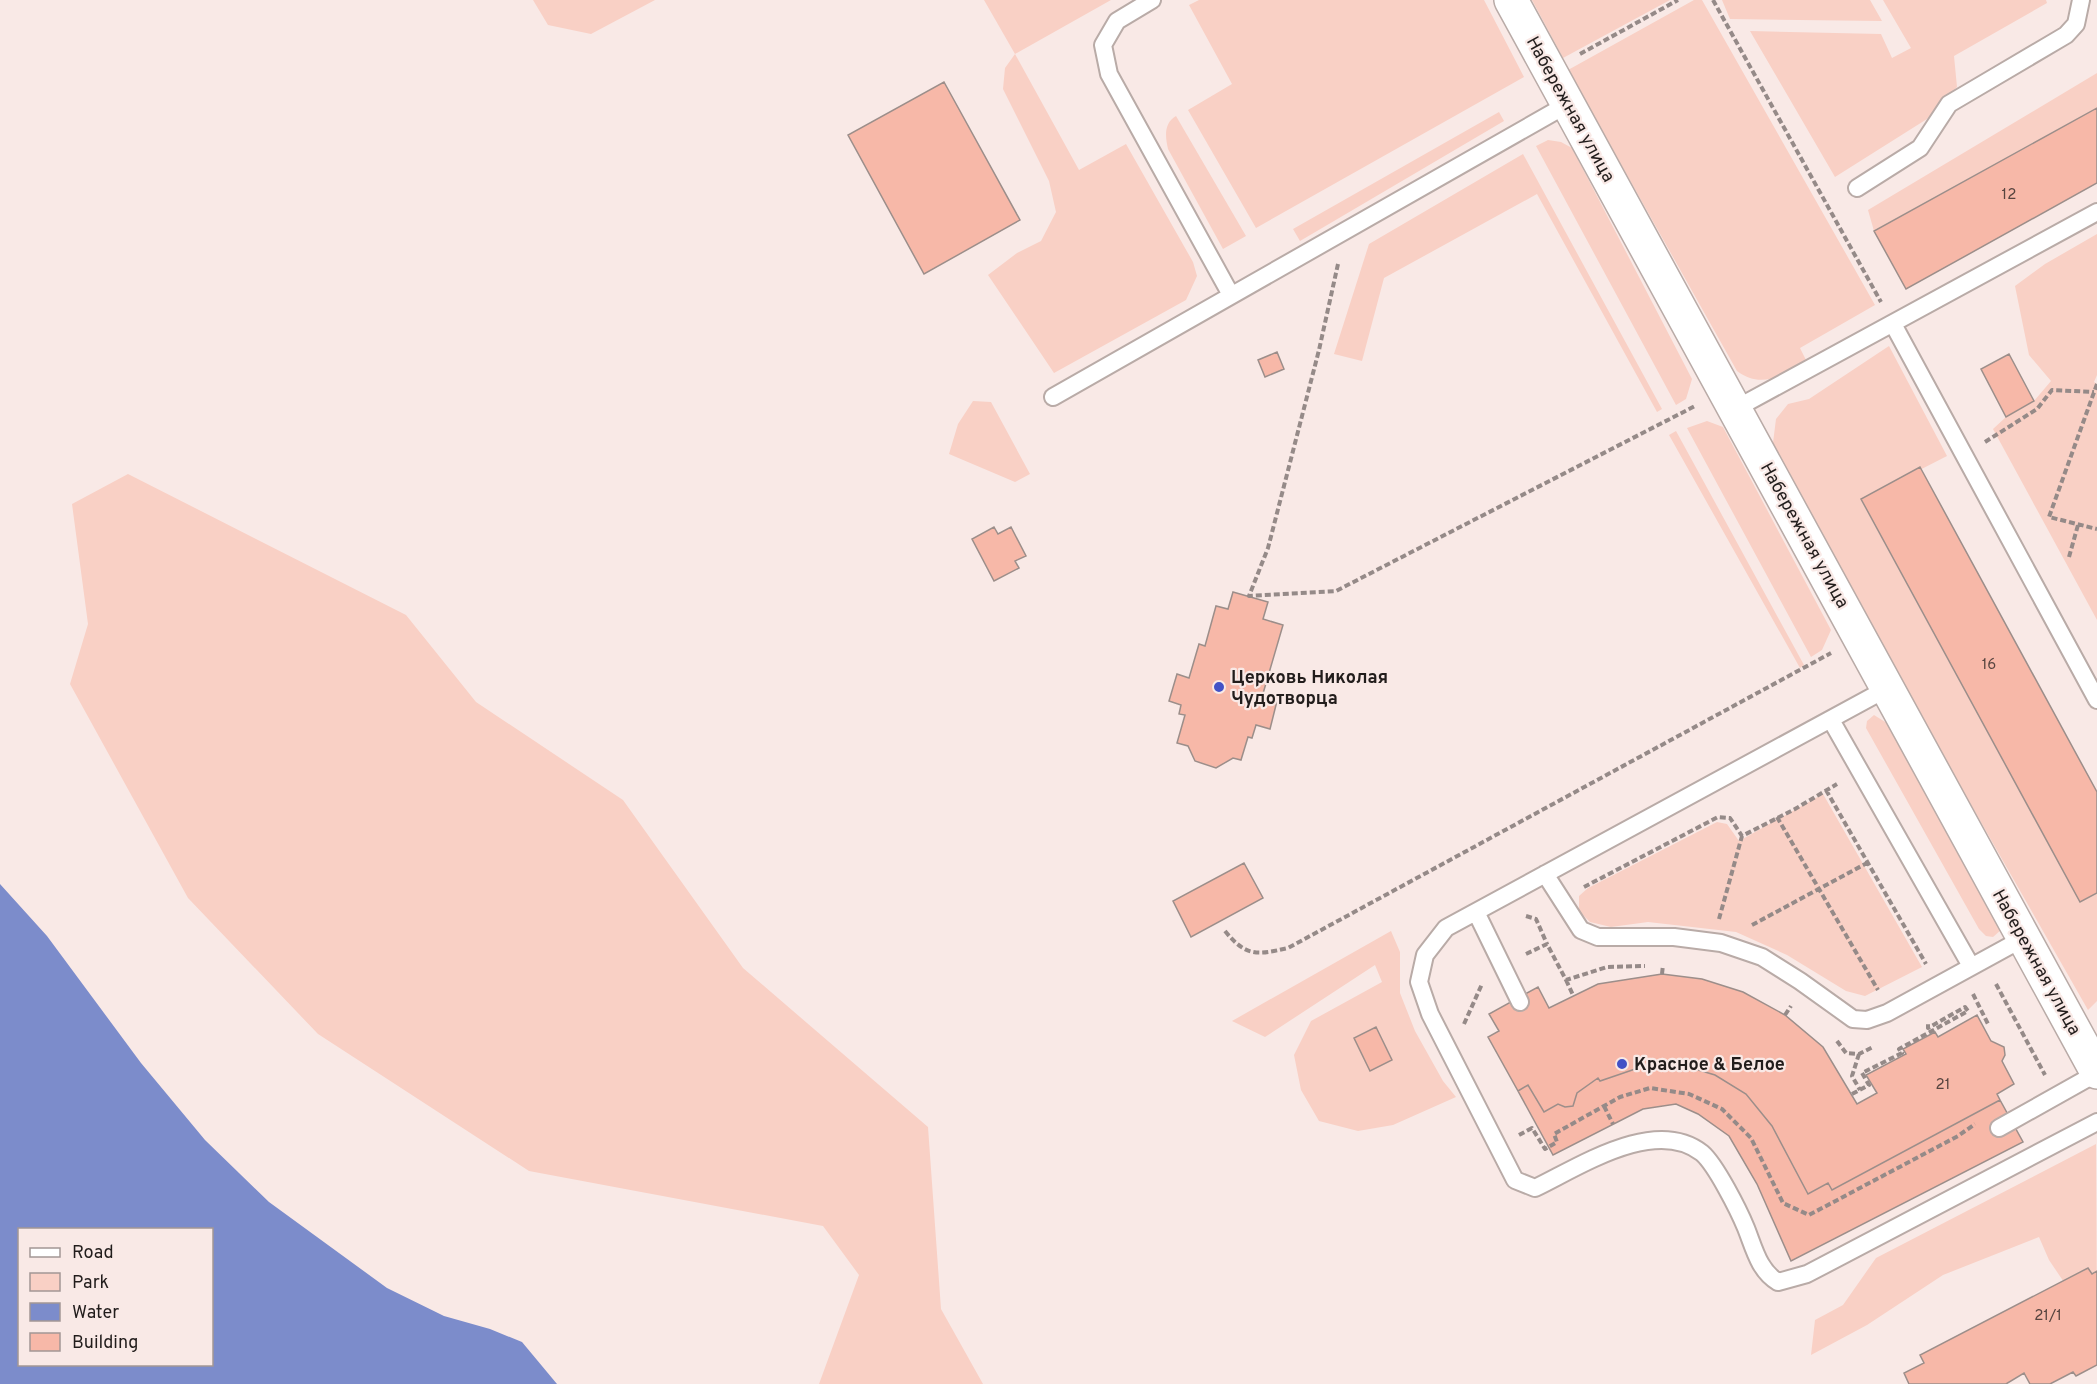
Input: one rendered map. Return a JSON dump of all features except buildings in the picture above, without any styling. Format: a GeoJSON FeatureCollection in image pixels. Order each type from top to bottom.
{"type":"FeatureCollection","features":[{"type":"Feature","properties":{"kind":"street","name":"Набережная улица"},"geometry":{"type":"LineString","coordinates":[[1511,0],[2097,1072]]}},
{"type":"Feature","properties":{"kind":"lane"},"geometry":{"type":"LineString","coordinates":[[1152,0],[1117,21],[1102,45],[1108,74],[1231,295]]}},
{"type":"Feature","properties":{"kind":"lane"},"geometry":{"type":"LineString","coordinates":[[1857,188],[1920,148],[1949,104],[2066,35],[2076,24],[2082,6],[2081,0]]}},
{"type":"Feature","properties":{"kind":"lane"},"geometry":{"type":"LineString","coordinates":[[1053,397],[1568,104]]}},
{"type":"Feature","properties":{"kind":"lane"},"geometry":{"type":"LineString","coordinates":[[1730,399],[1893,324],[2097,212]]}},
{"type":"Feature","properties":{"kind":"lane"},"geometry":{"type":"LineString","coordinates":[[1893,324],[2097,700]]}},
{"type":"Feature","properties":{"kind":"lane"},"geometry":{"type":"LineString","coordinates":[[1888,688],[1446,928],[1425,955],[1419,982],[1430,1014],[1515,1180],[1535,1188],[1617,1149],[1644,1141],[1672,1141],[1702,1154],[1740,1212],[1762,1266],[1768,1276],[1778,1282],[1806,1274],[2097,1122]]}},
{"type":"Feature","properties":{"kind":"lane"},"geometry":{"type":"LineString","coordinates":[[1831,720],[1971,966]]}},
{"type":"Feature","properties":{"kind":"lane"},"geometry":{"type":"LineString","coordinates":[[1545,874],[1581,930],[1598,937],[1674,937],[1721,943],[1762,957],[1853,1019],[1867,1020],[1887,1013],[2024,938]]}},
{"type":"Feature","properties":{"kind":"lane"},"geometry":{"type":"LineString","coordinates":[[1476,912],[1520,1002]]}},
{"type":"Feature","properties":{"kind":"lane"},"geometry":{"type":"LineString","coordinates":[[1999,1128],[2097,1072]]}},
{"type":"Feature","properties":{"kind":"path"},"geometry":{"type":"LineString","coordinates":[[1570,59],[1678,0]]}},
{"type":"Feature","properties":{"kind":"path"},"geometry":{"type":"LineString","coordinates":[[1713,0],[1893,324]]}},
{"type":"Feature","properties":{"kind":"path"},"geometry":{"type":"LineString","coordinates":[[1341,233],[1338,267],[1319,350],[1268,548],[1249,596],[1336,591],[1730,399]]}},
{"type":"Feature","properties":{"kind":"path"},"geometry":{"type":"LineString","coordinates":[[2097,384],[2049,517],[2097,529]]}},
{"type":"Feature","properties":{"kind":"path"},"geometry":{"type":"LineString","coordinates":[[1964,455],[2037,409],[2052,390],[2094,392]]}},
{"type":"Feature","properties":{"kind":"path"},"geometry":{"type":"LineString","coordinates":[[2069,557],[2078,525]]}},
{"type":"Feature","properties":{"kind":"path"},"geometry":{"type":"LineString","coordinates":[[1225,931],[1239,949],[1261,954],[1288,948],[1808,667],[1860,635]]}},
{"type":"Feature","properties":{"kind":"path"},"geometry":{"type":"LineString","coordinates":[[1718,922],[1742,836],[1859,772]]}},
{"type":"Feature","properties":{"kind":"path"},"geometry":{"type":"LineString","coordinates":[[1826,790],[1928,968]]}},
{"type":"Feature","properties":{"kind":"path"},"geometry":{"type":"LineString","coordinates":[[1578,890],[1718,816],[1730,818],[1742,836]]}},
{"type":"Feature","properties":{"kind":"path"},"geometry":{"type":"LineString","coordinates":[[1777,817],[1880,994],[1873,997]]}},
{"type":"Feature","properties":{"kind":"path"},"geometry":{"type":"LineString","coordinates":[[1743,930],[1868,863]]}},
{"type":"Feature","properties":{"kind":"path"},"geometry":{"type":"LineString","coordinates":[[1518,915],[1536,919],[1574,995]]}},
{"type":"Feature","properties":{"kind":"path"},"geometry":{"type":"LineString","coordinates":[[1460,1031],[1487,973],[1547,944]]}},
{"type":"Feature","properties":{"kind":"path"},"geometry":{"type":"LineString","coordinates":[[1566,980],[1607,967],[1670,964]]}},
{"type":"Feature","properties":{"kind":"path"},"geometry":{"type":"LineString","coordinates":[[1662,974],[1663,965]]}},
{"type":"Feature","properties":{"kind":"path"},"geometry":{"type":"LineString","coordinates":[[1987,985],[1995,981],[2056,1096]]}},
{"type":"Feature","properties":{"kind":"path"},"geometry":{"type":"LineString","coordinates":[[1852,1095],[1869,1085],[1862,1073],[1902,1053],[1899,1049],[1968,1011],[1965,1006],[1928,1028],[1926,1024],[1980,989]]}},
{"type":"Feature","properties":{"kind":"path"},"geometry":{"type":"LineString","coordinates":[[1962,999],[1973,995]]}},
{"type":"Feature","properties":{"kind":"path"},"geometry":{"type":"LineString","coordinates":[[1973,995],[1989,1026]]}},
{"type":"Feature","properties":{"kind":"path"},"geometry":{"type":"LineString","coordinates":[[1793,1002],[1801,1008]]}},
{"type":"Feature","properties":{"kind":"path"},"geometry":{"type":"LineString","coordinates":[[1921,1021],[1932,1015]]}},
{"type":"Feature","properties":{"kind":"path"},"geometry":{"type":"LineString","coordinates":[[1914,1032],[1917,1038]]}},
{"type":"Feature","properties":{"kind":"path"},"geometry":{"type":"LineString","coordinates":[[1833,1035],[1846,1053],[1859,1054],[1880,1043]]}},
{"type":"Feature","properties":{"kind":"path"},"geometry":{"type":"LineString","coordinates":[[1859,1054],[1852,1076],[1860,1090]]}},
{"type":"Feature","properties":{"kind":"path"},"geometry":{"type":"LineString","coordinates":[[1510,1139],[1532,1128],[1545,1149],[1557,1142],[1554,1134],[1620,1097],[1650,1088],[1689,1094],[1722,1109],[1751,1138],[1783,1203],[1809,1215],[1958,1136],[1985,1117]]}},
{"type":"Feature","properties":{"kind":"path"},"geometry":{"type":"LineString","coordinates":[[1604,1106],[1614,1127]]}},
{"type":"Feature","properties":{"kind":"green space"},"geometry":{"type":"Polygon","coordinates":[[[533,0],[655,0],[591,34],[548,25],[533,0]]]}},
{"type":"Feature","properties":{"kind":"green space"},"geometry":{"type":"Polygon","coordinates":[[[984,0],[1111,0],[1015,54],[984,0]]]}},
{"type":"Feature","properties":{"kind":"green space"},"geometry":{"type":"Polygon","coordinates":[[[1199,0],[1484,0],[1524,77],[1256,228],[1188,110],[1232,84],[1189,5],[1199,0]]]}},
{"type":"Feature","properties":{"kind":"green space"},"geometry":{"type":"Polygon","coordinates":[[[1532,0],[1670,0],[1563,58],[1532,0]]]}},
{"type":"Feature","properties":{"kind":"green space"},"geometry":{"type":"Polygon","coordinates":[[[1694,0],[1702,0],[1875,305],[1800,348],[1807,362],[1781,375],[1764,380],[1746,377],[1737,371],[1568,70],[1694,0]]]}},
{"type":"Feature","properties":{"kind":"green space"},"geometry":{"type":"Polygon","coordinates":[[[1722,0],[1870,0],[1882,21],[1730,19],[1722,0]]]}},
{"type":"Feature","properties":{"kind":"green space"},"geometry":{"type":"Polygon","coordinates":[[[1883,0],[2046,0],[2047,3],[1954,56],[1957,87],[1927,119],[1835,177],[1750,31],[1881,34],[1892,58],[1911,48],[1883,0]]]}},
{"type":"Feature","properties":{"kind":"green space"},"geometry":{"type":"Polygon","coordinates":[[[1015,54],[1079,170],[1126,144],[1193,262],[1197,276],[1186,300],[1054,373],[988,275],[1017,253],[1041,241],[1056,212],[1049,181],[1003,89],[1005,68],[1015,54]]]}},
{"type":"Feature","properties":{"kind":"green space"},"geometry":{"type":"Polygon","coordinates":[[[2097,73],[2097,108],[1874,231],[1868,210],[2097,73]]]}},
{"type":"Feature","properties":{"kind":"green space"},"geometry":{"type":"Polygon","coordinates":[[[1499,112],[1504,121],[1300,241],[1293,229],[1499,112]]]}},
{"type":"Feature","properties":{"kind":"green space"},"geometry":{"type":"Polygon","coordinates":[[[1176,116],[1246,236],[1223,249],[1168,149],[1166,130],[1169,122],[1176,116]]]}},
{"type":"Feature","properties":{"kind":"green space"},"geometry":{"type":"Polygon","coordinates":[[[1548,140],[1561,142],[1572,148],[1692,379],[1686,399],[1676,405],[1536,146],[1548,140]]]}},
{"type":"Feature","properties":{"kind":"green space"},"geometry":{"type":"Polygon","coordinates":[[[1523,154],[1662,409],[1657,412],[1537,194],[1384,278],[1362,361],[1334,354],[1369,244],[1523,154]]]}},
{"type":"Feature","properties":{"kind":"green space"},"geometry":{"type":"Polygon","coordinates":[[[2097,234],[2097,375],[2094,382],[2097,384],[2097,620],[1993,429],[2006,417],[2034,401],[2051,381],[2029,355],[2015,286],[2045,264],[2097,234]]]}},
{"type":"Feature","properties":{"kind":"green space"},"geometry":{"type":"Polygon","coordinates":[[[1889,346],[1947,456],[1861,500],[2080,902],[2097,893],[2097,1001],[2088,1010],[1929,731],[1773,443],[1776,419],[1788,404],[1809,399],[1889,346]]]}},
{"type":"Feature","properties":{"kind":"green space"},"geometry":{"type":"Polygon","coordinates":[[[973,401],[991,402],[1030,474],[1015,482],[949,454],[958,424],[973,401]]]}},
{"type":"Feature","properties":{"kind":"green space"},"geometry":{"type":"Polygon","coordinates":[[[1707,421],[1723,427],[1831,630],[1822,650],[1811,657],[1687,428],[1707,421]]]}},
{"type":"Feature","properties":{"kind":"green space"},"geometry":{"type":"Polygon","coordinates":[[[1676,431],[1804,665],[1800,668],[1669,435],[1676,431]]]}},
{"type":"Feature","properties":{"kind":"green space"},"geometry":{"type":"Polygon","coordinates":[[[128,474],[406,615],[476,702],[623,800],[743,968],[928,1127],[941,1309],[983,1384],[819,1384],[859,1275],[823,1226],[529,1171],[318,1034],[188,898],[70,684],[88,624],[72,504],[128,474]]]}},
{"type":"Feature","properties":{"kind":"green space"},"geometry":{"type":"Polygon","coordinates":[[[1874,715],[1890,725],[2001,923],[2001,930],[1993,937],[1986,936],[1979,929],[1866,728],[1867,721],[1874,715]]]}},
{"type":"Feature","properties":{"kind":"green space"},"geometry":{"type":"Polygon","coordinates":[[[1823,794],[1922,967],[1865,996],[1846,991],[1787,955],[1736,932],[1648,922],[1611,927],[1590,922],[1579,911],[1579,896],[1588,888],[1717,822],[1727,824],[1739,841],[1823,794]]]}},
{"type":"Feature","properties":{"kind":"green space"},"geometry":{"type":"Polygon","coordinates":[[[1391,931],[1400,952],[1400,993],[1415,1031],[1443,1081],[1456,1097],[1393,1125],[1358,1131],[1319,1121],[1301,1090],[1294,1055],[1311,1021],[1382,982],[1375,965],[1265,1037],[1232,1021],[1391,931]],[[1376,1027],[1354,1038],[1370,1071],[1392,1060],[1376,1027]]]}},
{"type":"Feature","properties":{"kind":"green space"},"geometry":{"type":"Polygon","coordinates":[[[2096,1144],[2097,1331],[2049,1260],[2039,1237],[1943,1275],[1867,1325],[1811,1355],[1815,1320],[1843,1305],[1876,1258],[2096,1144]]]}},
{"type":"Feature","properties":{"kind":"water"},"geometry":{"type":"Polygon","coordinates":[[[0,884],[47,936],[141,1063],[205,1140],[269,1202],[387,1288],[444,1316],[490,1329],[522,1342],[557,1384],[0,1384],[0,884]]]}},
{"type":"Feature","properties":{"kind":"place","name":"Церковь Николая Чудотворца"},"geometry":{"type":"Point","coordinates":[1219,687]}},
{"type":"Feature","properties":{"kind":"place","name":"Красное & Белое"},"geometry":{"type":"Point","coordinates":[1622,1064]}}]}
